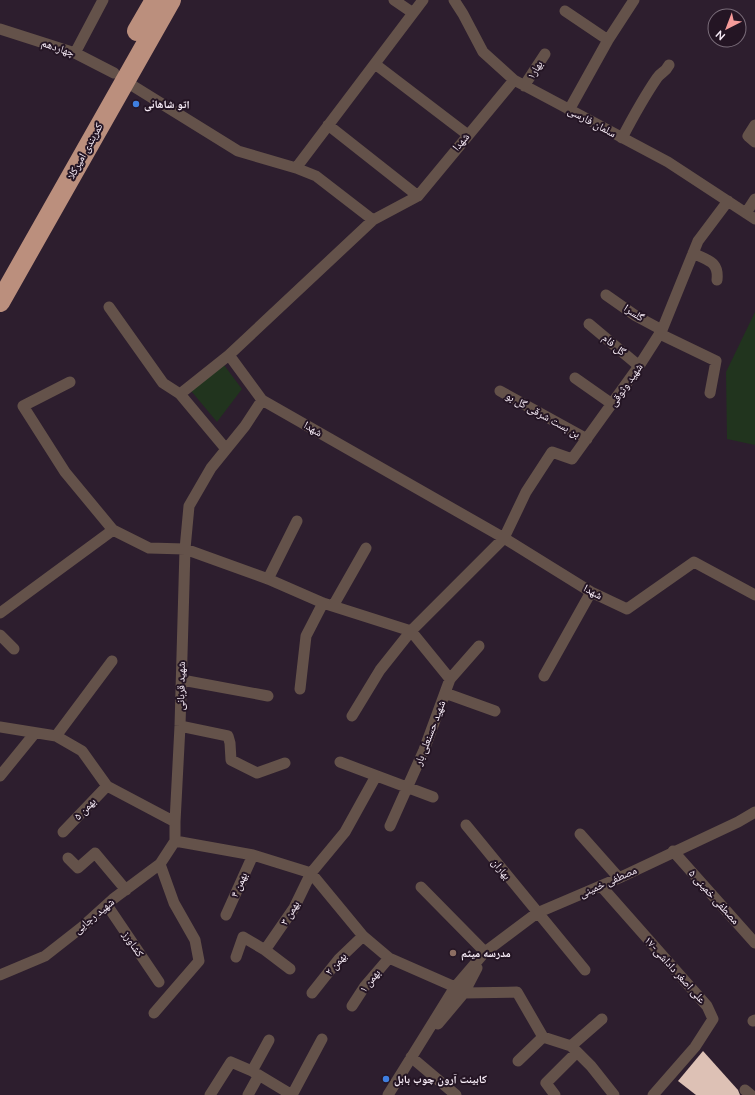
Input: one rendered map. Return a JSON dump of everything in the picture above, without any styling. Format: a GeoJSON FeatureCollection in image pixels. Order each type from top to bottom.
{"type":"FeatureCollection","features":[{"type":"Feature","properties":{"kind":"highway","name":"کمربندی امیرکلا"},"geometry":{"type":"LineString","coordinates":[[0,302],[119,77],[155,0]]}},
{"type":"Feature","properties":{"kind":"highway","name":"کمربندی امیرکلا"},"geometry":{"type":"LineString","coordinates":[[0,274],[119,77],[171,0]]}},
{"type":"Feature","properties":{"kind":"street"},"geometry":{"type":"LineString","coordinates":[[75,53],[103,0]]}},
{"type":"Feature","properties":{"kind":"street"},"geometry":{"type":"LineString","coordinates":[[394,0],[413,13]]}},
{"type":"Feature","properties":{"kind":"street"},"geometry":{"type":"LineString","coordinates":[[296,168],[423,0]]}},
{"type":"Feature","properties":{"kind":"street","name":"سلمان فارسی"},"geometry":{"type":"LineString","coordinates":[[454,0],[483,52],[514,80],[668,162],[751,216]]}},
{"type":"Feature","properties":{"kind":"street"},"geometry":{"type":"LineString","coordinates":[[569,110],[608,40],[634,0]]}},
{"type":"Feature","properties":{"kind":"street"},"geometry":{"type":"LineString","coordinates":[[565,11],[608,40]]}},
{"type":"Feature","properties":{"kind":"street","name":"چهاردهم"},"geometry":{"type":"LineString","coordinates":[[0,29],[75,53],[119,77],[238,151],[296,168],[316,176],[373,220]]}},
{"type":"Feature","properties":{"kind":"street","name":"بهار۱"},"geometry":{"type":"LineString","coordinates":[[524,86],[545,54]]}},
{"type":"Feature","properties":{"kind":"street"},"geometry":{"type":"LineString","coordinates":[[375,64],[468,135]]}},
{"type":"Feature","properties":{"kind":"street"},"geometry":{"type":"LineString","coordinates":[[622,138],[659,75],[666,71],[669,65]]}},
{"type":"Feature","properties":{"kind":"street","name":"شهدا"},"geometry":{"type":"LineString","coordinates":[[514,80],[418,196],[373,220],[229,355],[262,400],[504,538],[590,592],[627,610],[694,562],[755,594]]}},
{"type":"Feature","properties":{"kind":"street"},"geometry":{"type":"LineString","coordinates":[[328,125],[418,196]]}},
{"type":"Feature","properties":{"kind":"street"},"geometry":{"type":"LineString","coordinates":[[755,125],[748,136],[755,142]]}},
{"type":"Feature","properties":{"kind":"street"},"geometry":{"type":"LineString","coordinates":[[751,216],[755,199]]}},
{"type":"Feature","properties":{"kind":"street","name":"شهید وثوقی"},"geometry":{"type":"LineString","coordinates":[[504,538],[526,492],[552,452],[572,459],[639,366],[661,332],[698,241],[728,201]]}},
{"type":"Feature","properties":{"kind":"street"},"geometry":{"type":"LineString","coordinates":[[693,253],[714,264],[718,271],[717,280]]}},
{"type":"Feature","properties":{"kind":"street","name":"گلسرا"},"geometry":{"type":"LineString","coordinates":[[606,295],[661,332],[716,361],[710,393]]}},
{"type":"Feature","properties":{"kind":"street"},"geometry":{"type":"LineString","coordinates":[[109,307],[162,383],[180,394],[226,449]]}},
{"type":"Feature","properties":{"kind":"street","name":"گل فام"},"geometry":{"type":"LineString","coordinates":[[589,324],[639,366]]}},
{"type":"Feature","properties":{"kind":"street"},"geometry":{"type":"LineString","coordinates":[[180,394],[229,355]]}},
{"type":"Feature","properties":{"kind":"street"},"geometry":{"type":"LineString","coordinates":[[575,378],[612,404]]}},
{"type":"Feature","properties":{"kind":"street"},"geometry":{"type":"LineString","coordinates":[[70,382],[23,406],[65,472],[113,530],[148,548],[185,549],[268,579],[328,604],[411,631],[450,680]]}},
{"type":"Feature","properties":{"kind":"street","name":"بن بست شرقی گل بو"},"geometry":{"type":"LineString","coordinates":[[500,391],[587,439]]}},
{"type":"Feature","properties":{"kind":"street","name":"شهید قربانی"},"geometry":{"type":"LineString","coordinates":[[175,841],[182,680],[185,549],[189,506],[211,468],[262,400]]}},
{"type":"Feature","properties":{"kind":"street"},"geometry":{"type":"LineString","coordinates":[[268,579],[297,521]]}},
{"type":"Feature","properties":{"kind":"street"},"geometry":{"type":"LineString","coordinates":[[0,613],[113,530]]}},
{"type":"Feature","properties":{"kind":"street"},"geometry":{"type":"LineString","coordinates":[[352,716],[380,670],[411,631],[504,538]]}},
{"type":"Feature","properties":{"kind":"street"},"geometry":{"type":"LineString","coordinates":[[300,689],[306,636],[366,548]]}},
{"type":"Feature","properties":{"kind":"street"},"geometry":{"type":"LineString","coordinates":[[544,676],[590,592]]}},
{"type":"Feature","properties":{"kind":"street"},"geometry":{"type":"LineString","coordinates":[[0,635],[14,649]]}},
{"type":"Feature","properties":{"kind":"street","name":"شهید حسنعلی بار"},"geometry":{"type":"LineString","coordinates":[[390,826],[424,750],[450,680],[479,646]]}},
{"type":"Feature","properties":{"kind":"street"},"geometry":{"type":"LineString","coordinates":[[56,736],[112,661]]}},
{"type":"Feature","properties":{"kind":"street"},"geometry":{"type":"LineString","coordinates":[[182,680],[268,696]]}},
{"type":"Feature","properties":{"kind":"street"},"geometry":{"type":"LineString","coordinates":[[445,693],[494,712]]}},
{"type":"Feature","properties":{"kind":"street"},"geometry":{"type":"LineString","coordinates":[[180,726],[228,736],[230,743],[230,760],[257,773],[285,763]]}},
{"type":"Feature","properties":{"kind":"street"},"geometry":{"type":"LineString","coordinates":[[0,727],[56,736],[82,751],[107,786],[175,822]]}},
{"type":"Feature","properties":{"kind":"street"},"geometry":{"type":"LineString","coordinates":[[0,776],[36,733]]}},
{"type":"Feature","properties":{"kind":"street"},"geometry":{"type":"LineString","coordinates":[[340,762],[433,797]]}},
{"type":"Feature","properties":{"kind":"street","name":"بهمن ۳"},"geometry":{"type":"LineString","coordinates":[[265,950],[294,908],[311,873],[345,832],[376,776]]}},
{"type":"Feature","properties":{"kind":"street","name":"بهمن ۵"},"geometry":{"type":"LineString","coordinates":[[63,832],[107,786]]}},
{"type":"Feature","properties":{"kind":"street","name":"مصطفی خمینی"},"geometry":{"type":"LineString","coordinates":[[388,1095],[411,1057],[485,952],[537,913],[601,886],[738,822],[755,812]]}},
{"type":"Feature","properties":{"kind":"street","name":"مصطفی خمینی"},"geometry":{"type":"LineString","coordinates":[[738,822],[755,822]]}},
{"type":"Feature","properties":{"kind":"street","name":"بهاران"},"geometry":{"type":"LineString","coordinates":[[466,825],[585,970]]}},
{"type":"Feature","properties":{"kind":"street"},"geometry":{"type":"LineString","coordinates":[[580,834],[618,878]]}},
{"type":"Feature","properties":{"kind":"street"},"geometry":{"type":"LineString","coordinates":[[175,841],[253,855],[311,873],[363,936],[389,958],[459,990],[517,992],[543,1037],[574,1049],[614,1095]]}},
{"type":"Feature","properties":{"kind":"street","name":"شهید رجایی"},"geometry":{"type":"LineString","coordinates":[[0,975],[45,956],[160,864],[175,841]]}},
{"type":"Feature","properties":{"kind":"street","name":"مصطفی خمینی ۵"},"geometry":{"type":"LineString","coordinates":[[673,852],[755,943]]}},
{"type":"Feature","properties":{"kind":"street"},"geometry":{"type":"LineString","coordinates":[[68,858],[78,868],[95,853],[126,890]]}},
{"type":"Feature","properties":{"kind":"street","name":"بهمن ۴"},"geometry":{"type":"LineString","coordinates":[[226,915],[253,855]]}},
{"type":"Feature","properties":{"kind":"street"},"geometry":{"type":"LineString","coordinates":[[154,1013],[199,961],[194,940],[174,903],[160,864]]}},
{"type":"Feature","properties":{"kind":"street","name":"علی اصغر داداشی-۱۷"},"geometry":{"type":"LineString","coordinates":[[601,886],[708,1006],[713,1019],[695,1047],[653,1095]]}},
{"type":"Feature","properties":{"kind":"street"},"geometry":{"type":"LineString","coordinates":[[421,887],[485,952]]}},
{"type":"Feature","properties":{"kind":"street","name":"کشاورز"},"geometry":{"type":"LineString","coordinates":[[107,905],[159,982]]}},
{"type":"Feature","properties":{"kind":"street","name":"بهمن ۲"},"geometry":{"type":"LineString","coordinates":[[312,993],[339,959],[363,936]]}},
{"type":"Feature","properties":{"kind":"street"},"geometry":{"type":"LineString","coordinates":[[236,957],[243,937],[265,950],[290,969]]}},
{"type":"Feature","properties":{"kind":"street","name":"بهمن ۱"},"geometry":{"type":"LineString","coordinates":[[352,1006],[365,986],[389,958]]}},
{"type":"Feature","properties":{"kind":"street"},"geometry":{"type":"LineString","coordinates":[[555,1095],[546,1083],[602,1018]]}},
{"type":"Feature","properties":{"kind":"street"},"geometry":{"type":"LineString","coordinates":[[518,1061],[543,1037]]}},
{"type":"Feature","properties":{"kind":"street"},"geometry":{"type":"LineString","coordinates":[[210,1095],[231,1062],[256,1073],[292,1095],[322,1039]]}},
{"type":"Feature","properties":{"kind":"street"},"geometry":{"type":"LineString","coordinates":[[248,1095],[269,1040]]}},
{"type":"Feature","properties":{"kind":"street"},"geometry":{"type":"LineString","coordinates":[[411,1057],[456,1095]]}},
{"type":"Feature","properties":{"kind":"green space"},"geometry":{"type":"Polygon","coordinates":[[[755,312],[755,445],[727,439],[726,372],[755,312]]]}},
{"type":"Feature","properties":{"kind":"green space"},"geometry":{"type":"Polygon","coordinates":[[[221,361],[242,389],[217,422],[187,386],[221,361]]]}},
{"type":"Feature","properties":{"kind":"building"},"geometry":{"type":"Polygon","coordinates":[[[703,1051],[738,1090],[740,1095],[696,1095],[678,1081],[703,1051]]]}},
{"type":"Feature","properties":{"kind":"place","name":"اتو شاهانی"},"geometry":{"type":"Point","coordinates":[136,104]}},
{"type":"Feature","properties":{"kind":"place","name":"مدرسه میثم"},"geometry":{"type":"Point","coordinates":[453,953]}},
{"type":"Feature","properties":{"kind":"place","name":"کابینت آرون چوب بابل"},"geometry":{"type":"Point","coordinates":[386,1079]}}]}
